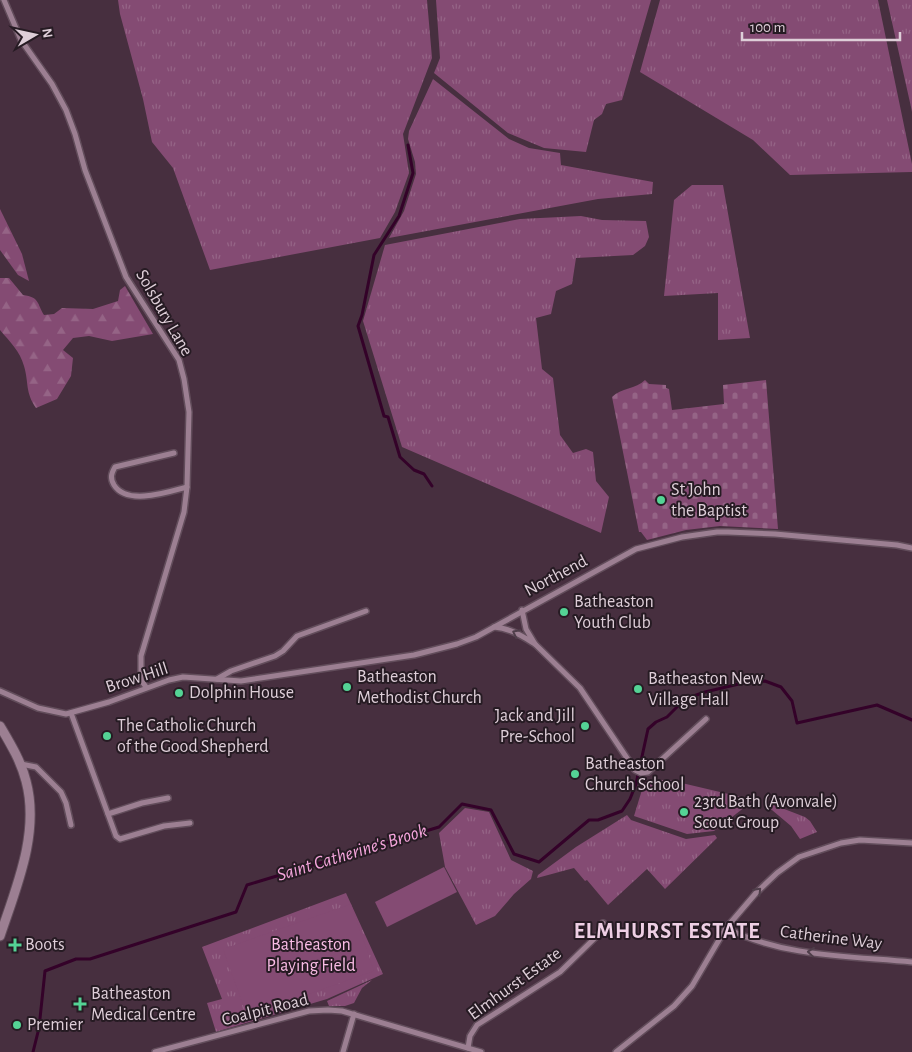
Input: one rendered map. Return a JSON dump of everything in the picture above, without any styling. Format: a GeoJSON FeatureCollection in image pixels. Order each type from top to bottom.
{"type":"FeatureCollection","features":[{"type":"Feature","properties":{"kind":"street","name":"Solsbury Lane"},"geometry":{"type":"LineString","coordinates":[[4,0],[21,40],[52,84],[66,110],[76,134],[88,178],[126,277],[179,360],[184,379],[189,412],[187,487],[184,512],[141,656],[141,680],[146,687]]}},
{"type":"Feature","properties":{"kind":"street"},"geometry":{"type":"LineString","coordinates":[[174,453],[115,467],[111,474],[112,480],[117,489],[125,494],[138,496],[187,487]]}},
{"type":"Feature","properties":{"kind":"street","name":"Northend"},"geometry":{"type":"LineString","coordinates":[[217,679],[241,681],[414,655],[457,644],[476,637],[639,547],[682,537],[717,532],[775,534],[912,548]]}},
{"type":"Feature","properties":{"kind":"street"},"geometry":{"type":"LineString","coordinates":[[522,610],[526,629],[535,644]]}},
{"type":"Feature","properties":{"kind":"street"},"geometry":{"type":"LineString","coordinates":[[217,679],[230,671],[275,656],[283,651],[297,636],[366,612]]}},
{"type":"Feature","properties":{"kind":"street"},"geometry":{"type":"LineString","coordinates":[[494,626],[518,634],[535,644],[580,688],[635,770],[640,773],[648,772],[706,720]]}},
{"type":"Feature","properties":{"kind":"street","name":"Brow Hill"},"geometry":{"type":"LineString","coordinates":[[68,713],[109,702],[146,687],[183,677],[217,679]]}},
{"type":"Feature","properties":{"kind":"street"},"geometry":{"type":"LineString","coordinates":[[0,690],[38,708],[68,713],[116,836],[120,838],[164,826],[190,823]]}},
{"type":"Feature","properties":{"kind":"street"},"geometry":{"type":"LineString","coordinates":[[0,726],[21,764],[30,796],[31,815],[21,872],[0,936]]}},
{"type":"Feature","properties":{"kind":"street"},"geometry":{"type":"LineString","coordinates":[[21,764],[36,768],[61,792],[66,803],[71,825]]}},
{"type":"Feature","properties":{"kind":"street"},"geometry":{"type":"LineString","coordinates":[[108,814],[142,803],[168,798]]}},
{"type":"Feature","properties":{"kind":"street"},"geometry":{"type":"LineString","coordinates":[[616,1052],[674,1006],[692,986],[726,928],[756,893],[777,873],[799,857],[841,843],[860,840],[912,843]]}},
{"type":"Feature","properties":{"kind":"street","name":"Elmhurst Estate"},"geometry":{"type":"LineString","coordinates":[[468,1048],[470,1036],[477,1025],[560,972],[602,932],[603,923]]}},
{"type":"Feature","properties":{"kind":"street","name":"Catherine Way"},"geometry":{"type":"LineString","coordinates":[[726,928],[744,937],[793,950],[912,962]]}},
{"type":"Feature","properties":{"kind":"street","name":"Coalpit Road"},"geometry":{"type":"LineString","coordinates":[[154,1052],[309,1011],[328,1010],[354,1014]]}},
{"type":"Feature","properties":{"kind":"street"},"geometry":{"type":"LineString","coordinates":[[343,1052],[354,1014]]}},
{"type":"Feature","properties":{"kind":"street","name":"Elmhurst Estate"},"geometry":{"type":"LineString","coordinates":[[354,1014],[481,1052]]}},
{"type":"Feature","properties":{"kind":"green space"},"geometry":{"type":"Polygon","coordinates":[[[118,0],[427,0],[432,58],[403,134],[409,173],[395,212],[380,238],[210,270],[173,168],[152,142],[118,0]]]}},
{"type":"Feature","properties":{"kind":"green space"},"geometry":{"type":"Polygon","coordinates":[[[436,0],[651,0],[622,100],[606,104],[602,114],[594,120],[586,152],[544,148],[508,133],[434,73],[440,58],[436,0]]]}},
{"type":"Feature","properties":{"kind":"green space"},"geometry":{"type":"Polygon","coordinates":[[[660,0],[878,0],[912,164],[912,172],[790,175],[753,140],[640,72],[660,0]]]}},
{"type":"Feature","properties":{"kind":"green space"},"geometry":{"type":"Polygon","coordinates":[[[887,0],[912,0],[912,112],[911,107],[887,0]]]}},
{"type":"Feature","properties":{"kind":"green space"},"geometry":{"type":"Polygon","coordinates":[[[433,79],[509,139],[529,148],[560,153],[561,165],[653,182],[652,194],[598,199],[389,238],[404,211],[416,174],[415,162],[408,139],[409,131],[433,79]]]}},
{"type":"Feature","properties":{"kind":"green space"},"geometry":{"type":"Polygon","coordinates":[[[692,185],[723,185],[750,338],[718,340],[718,293],[664,296],[674,200],[692,185]]]}},
{"type":"Feature","properties":{"kind":"green space"},"geometry":{"type":"Polygon","coordinates":[[[0,209],[22,254],[29,281],[18,275],[0,250],[0,209]]]}},
{"type":"Feature","properties":{"kind":"green space"},"geometry":{"type":"Polygon","coordinates":[[[581,216],[602,220],[646,221],[649,237],[645,246],[633,255],[576,258],[572,284],[556,291],[551,314],[536,318],[542,369],[553,378],[560,435],[573,453],[586,449],[593,452],[596,481],[609,497],[601,533],[402,447],[363,321],[385,245],[520,219],[581,216]]]}},
{"type":"Feature","properties":{"kind":"green space"},"geometry":{"type":"Polygon","coordinates":[[[0,278],[9,278],[23,295],[35,299],[44,315],[54,314],[62,308],[93,309],[118,301],[120,290],[125,286],[153,334],[112,341],[89,336],[73,338],[63,350],[73,358],[71,376],[57,399],[36,408],[30,397],[26,372],[20,356],[0,330],[0,278]]]}},
{"type":"Feature","properties":{"kind":"green space","name":"St John the Baptist"},"geometry":{"type":"Polygon","coordinates":[[[645,380],[649,384],[666,385],[666,388],[669,389],[672,410],[724,404],[723,385],[766,380],[778,529],[720,526],[686,530],[647,540],[639,532],[612,397],[645,380]]]}},
{"type":"Feature","properties":{"kind":"green space"},"geometry":{"type":"Polygon","coordinates":[[[645,780],[669,780],[754,800],[714,831],[687,834],[634,816],[645,780]]]}},
{"type":"Feature","properties":{"kind":"green space"},"geometry":{"type":"Polygon","coordinates":[[[766,802],[805,817],[817,832],[800,839],[791,826],[766,805],[766,802]]]}},
{"type":"Feature","properties":{"kind":"green space"},"geometry":{"type":"Polygon","coordinates":[[[465,808],[489,812],[511,860],[533,871],[531,879],[514,894],[495,916],[476,925],[445,867],[439,833],[465,808]]]}},
{"type":"Feature","properties":{"kind":"green space"},"geometry":{"type":"Polygon","coordinates":[[[627,815],[631,820],[686,839],[715,835],[717,838],[665,889],[647,869],[608,905],[574,868],[537,878],[538,875],[576,847],[627,815]]]}},
{"type":"Feature","properties":{"kind":"green space"},"geometry":{"type":"Polygon","coordinates":[[[444,867],[457,892],[387,927],[375,902],[444,867]]]}},
{"type":"Feature","properties":{"kind":"green space","name":"Batheaston Playing Field"},"geometry":{"type":"Polygon","coordinates":[[[346,893],[383,974],[327,999],[216,1032],[207,1003],[222,999],[202,947],[346,893]]]}},
{"type":"Feature","properties":{"kind":"green space","name":"Batheaston Playing Field"},"geometry":{"type":"Polygon","coordinates":[[[351,904],[374,971],[247,1016],[223,949],[351,904]]]}},
{"type":"Feature","properties":{"kind":"green space"},"geometry":{"type":"Polygon","coordinates":[[[372,980],[362,988],[354,1003],[345,1006],[329,1006],[327,1001],[372,980]]]}},
{"type":"Feature","properties":{"kind":"waterway"},"geometry":{"type":"LineString","coordinates":[[408,145],[413,173],[399,216],[374,255],[358,326],[384,416],[388,417],[400,457],[414,470],[424,474],[432,486]]}},
{"type":"Feature","properties":{"kind":"waterway","name":"Saint Catherine's Brook"},"geometry":{"type":"LineString","coordinates":[[33,1052],[39,1028],[45,971],[76,959],[90,959],[236,912],[247,885],[439,827],[462,804],[491,810],[514,854],[539,862],[589,820],[598,820],[622,811],[630,799],[636,784],[648,729],[656,722],[667,717],[685,699],[743,683],[765,681],[781,687],[792,701],[797,723],[877,705],[912,720]]}},
{"type":"Feature","properties":{"kind":"place","name":"St John the Baptist"},"geometry":{"type":"Point","coordinates":[661,500]}},
{"type":"Feature","properties":{"kind":"place","name":"Batheaston Youth Club"},"geometry":{"type":"Point","coordinates":[564,612]}},
{"type":"Feature","properties":{"kind":"place","name":"Batheaston Methodist Church"},"geometry":{"type":"Point","coordinates":[347,687]}},
{"type":"Feature","properties":{"kind":"place","name":"Batheaston New Village Hall"},"geometry":{"type":"Point","coordinates":[638,689]}},
{"type":"Feature","properties":{"kind":"place","name":"Dolphin House"},"geometry":{"type":"Point","coordinates":[179,693]}},
{"type":"Feature","properties":{"kind":"place","name":"Jack and Jill Pre-School"},"geometry":{"type":"Point","coordinates":[585,726]}},
{"type":"Feature","properties":{"kind":"place","name":"The Catholic Church of the Good Shepherd"},"geometry":{"type":"Point","coordinates":[107,736]}},
{"type":"Feature","properties":{"kind":"place","name":"Batheaston Church School"},"geometry":{"type":"Point","coordinates":[575,774]}},
{"type":"Feature","properties":{"kind":"place","name":"23rd Bath (Avonvale) Scout Group"},"geometry":{"type":"Point","coordinates":[684,812]}},
{"type":"Feature","properties":{"kind":"place","name":"Boots"},"geometry":{"type":"Point","coordinates":[15,945]}},
{"type":"Feature","properties":{"kind":"place","name":"Batheaston Medical Centre"},"geometry":{"type":"Point","coordinates":[80,1004]}},
{"type":"Feature","properties":{"kind":"place","name":"Premier"},"geometry":{"type":"Point","coordinates":[17,1025]}},
{"type":"Feature","properties":{"kind":"district","name":"ELMHURST ESTATE"},"geometry":{"type":"Point","coordinates":[667,931]}}]}
